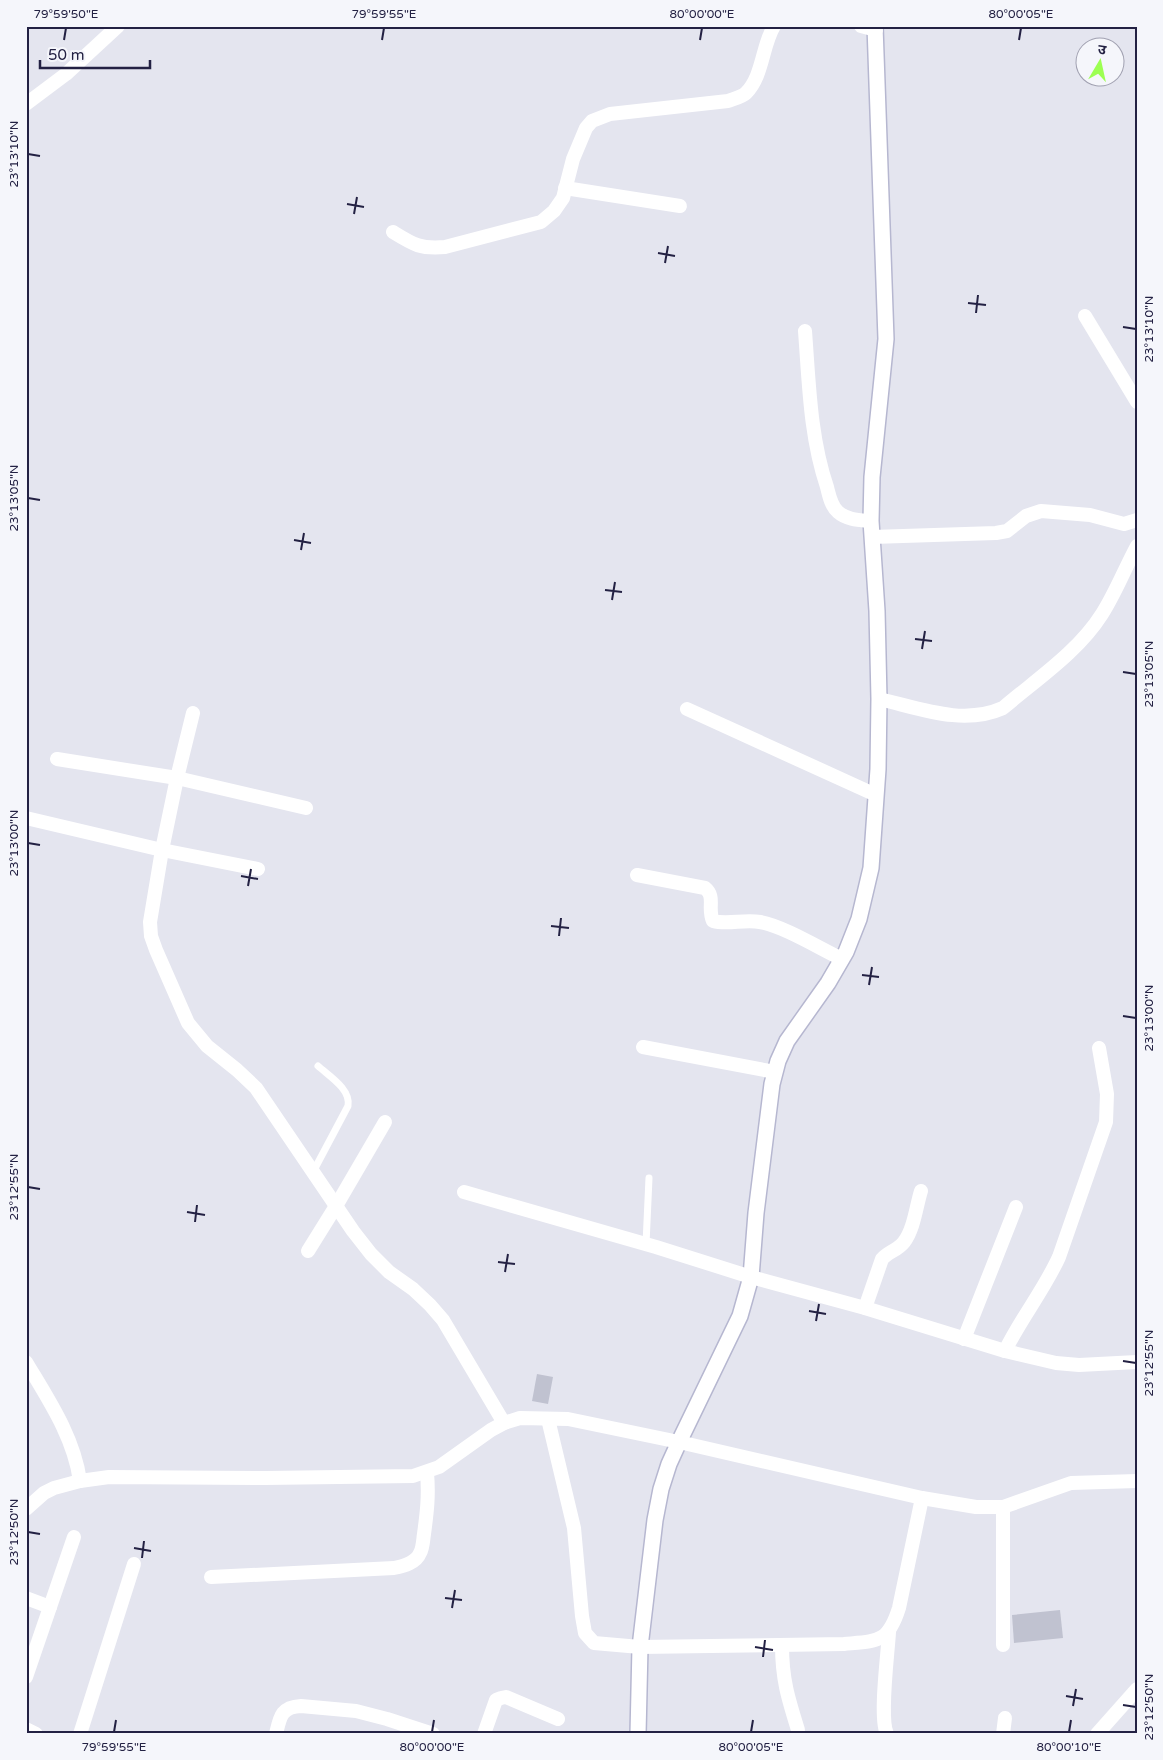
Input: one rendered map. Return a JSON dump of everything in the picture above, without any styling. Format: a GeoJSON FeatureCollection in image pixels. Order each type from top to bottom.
{"type":"FeatureCollection","features":[{"type":"Feature","properties":{"kind":"street"},"geometry":{"type":"LineString","coordinates":[[26,104],[66,74],[118,26]]}},
{"type":"Feature","properties":{"kind":"street"},"geometry":{"type":"LineString","coordinates":[[393,232],[414,246],[429,249],[445,247],[541,222],[554,211],[563,198],[573,159],[582,137],[592,121],[600,116],[610,114],[728,101],[745,94],[755,79],[769,35],[774,26]]}},
{"type":"Feature","properties":{"kind":"street"},"geometry":{"type":"LineString","coordinates":[[638,1734],[640,1647],[655,1520],[661,1490],[668,1464],[740,1316],[751,1277],[756,1213],[775,1072],[787,1041],[842,959],[859,919],[871,868],[876,795],[879,699],[877,611],[871,521],[872,476],[886,339],[870,27]]}},
{"type":"Feature","properties":{"kind":"street"},"geometry":{"type":"LineString","coordinates":[[565,188],[680,206]]}},
{"type":"Feature","properties":{"kind":"street"},"geometry":{"type":"LineString","coordinates":[[1085,316],[1137,402]]}},
{"type":"Feature","properties":{"kind":"street"},"geometry":{"type":"LineString","coordinates":[[805,331],[811,413],[822,472],[831,502],[837,511],[849,518],[871,521]]}},
{"type":"Feature","properties":{"kind":"street"},"geometry":{"type":"LineString","coordinates":[[872,537],[996,533],[1007,531],[1026,516],[1041,511],[1090,515],[1124,524],[1137,520]]}},
{"type":"Feature","properties":{"kind":"street"},"geometry":{"type":"LineString","coordinates":[[879,699],[955,716],[990,714],[1003,708],[1085,637],[1102,614],[1137,546]]}},
{"type":"Feature","properties":{"kind":"street"},"geometry":{"type":"LineString","coordinates":[[687,709],[876,795]]}},
{"type":"Feature","properties":{"kind":"street"},"geometry":{"type":"LineString","coordinates":[[193,714],[162,850],[150,922],[151,936],[156,950],[188,1023],[207,1046],[256,1088],[371,1254],[389,1272],[413,1289],[443,1320],[504,1423]]}},
{"type":"Feature","properties":{"kind":"street"},"geometry":{"type":"LineString","coordinates":[[58,759],[177,778],[306,808]]}},
{"type":"Feature","properties":{"kind":"street"},"geometry":{"type":"LineString","coordinates":[[26,818],[162,850],[258,869]]}},
{"type":"Feature","properties":{"kind":"street"},"geometry":{"type":"LineString","coordinates":[[637,874],[704,888],[711,897],[710,914],[713,921],[720,923],[750,921],[771,924],[842,959]]}},
{"type":"Feature","properties":{"kind":"street"},"geometry":{"type":"LineString","coordinates":[[643,1047],[775,1072]]}},
{"type":"Feature","properties":{"kind":"street"},"geometry":{"type":"LineString","coordinates":[[1005,1351],[1051,1275],[1103,1135],[1108,1109],[1099,1048]]}},
{"type":"Feature","properties":{"kind":"street"},"geometry":{"type":"LineString","coordinates":[[308,1251],[385,1122]]}},
{"type":"Feature","properties":{"kind":"street"},"geometry":{"type":"LineString","coordinates":[[865,1308],[882,1259],[886,1254],[896,1250],[908,1235],[921,1191]]}},
{"type":"Feature","properties":{"kind":"street"},"geometry":{"type":"LineString","coordinates":[[464,1192],[646,1244],[751,1277],[865,1308],[1005,1351],[1071,1365],[1137,1362]]}},
{"type":"Feature","properties":{"kind":"street"},"geometry":{"type":"LineString","coordinates":[[964,1339],[1016,1207]]}},
{"type":"Feature","properties":{"kind":"street"},"geometry":{"type":"LineString","coordinates":[[26,1362],[67,1435],[74,1452],[80,1480]]}},
{"type":"Feature","properties":{"kind":"street"},"geometry":{"type":"LineString","coordinates":[[26,1509],[44,1493],[66,1484],[80,1480],[109,1477],[265,1478],[413,1476],[427,1473],[491,1430],[520,1418],[568,1419],[679,1442],[922,1498],[976,1507],[1003,1507],[1071,1483],[1137,1481]]}},
{"type":"Feature","properties":{"kind":"street"},"geometry":{"type":"LineString","coordinates":[[548,1419],[574,1528],[585,1633],[594,1643],[640,1647],[844,1644],[866,1642],[881,1638],[889,1632],[899,1608],[922,1498]]}},
{"type":"Feature","properties":{"kind":"street"},"geometry":{"type":"LineString","coordinates":[[210,1577],[394,1568],[414,1562],[420,1554],[423,1544],[429,1501],[427,1473]]}},
{"type":"Feature","properties":{"kind":"street"},"geometry":{"type":"LineString","coordinates":[[1003,1507],[1003,1645]]}},
{"type":"Feature","properties":{"kind":"street"},"geometry":{"type":"LineString","coordinates":[[26,1677],[74,1537]]}},
{"type":"Feature","properties":{"kind":"street"},"geometry":{"type":"LineString","coordinates":[[80,1734],[134,1564]]}},
{"type":"Feature","properties":{"kind":"street"},"geometry":{"type":"LineString","coordinates":[[26,1598],[50,1607]]}},
{"type":"Feature","properties":{"kind":"street"},"geometry":{"type":"LineString","coordinates":[[887,1734],[884,1724],[884,1705],[889,1632]]}},
{"type":"Feature","properties":{"kind":"street"},"geometry":{"type":"LineString","coordinates":[[782,1645],[784,1683],[798,1730]]}},
{"type":"Feature","properties":{"kind":"street"},"geometry":{"type":"LineString","coordinates":[[1097,1734],[1137,1689]]}},
{"type":"Feature","properties":{"kind":"street"},"geometry":{"type":"LineString","coordinates":[[484,1734],[496,1700],[501,1698],[506,1697],[558,1719]]}},
{"type":"Feature","properties":{"kind":"street"},"geometry":{"type":"LineString","coordinates":[[276,1734],[282,1714],[286,1709],[293,1706],[301,1706],[356,1711],[433,1734]]}},
{"type":"Feature","properties":{"kind":"street"},"geometry":{"type":"LineString","coordinates":[[1004,1734],[1005,1718]]}},
{"type":"Feature","properties":{"kind":"street"},"geometry":{"type":"LineString","coordinates":[[26,1729],[36,1734]]}},
{"type":"Feature","properties":{"kind":"lane"},"geometry":{"type":"LineString","coordinates":[[313,1172],[348,1106],[349,1100],[347,1094],[318,1066]]}},
{"type":"Feature","properties":{"kind":"lane"},"geometry":{"type":"LineString","coordinates":[[646,1244],[650,1178]]}},
{"type":"Feature","properties":{"kind":"building"},"geometry":{"type":"Polygon","coordinates":[[[537,1374],[553,1377],[548,1404],[532,1401],[537,1374]]]}},
{"type":"Feature","properties":{"kind":"building"},"geometry":{"type":"Polygon","coordinates":[[[1060,1610],[1063,1638],[1014,1643],[1012,1615],[1060,1610]]]}}]}
